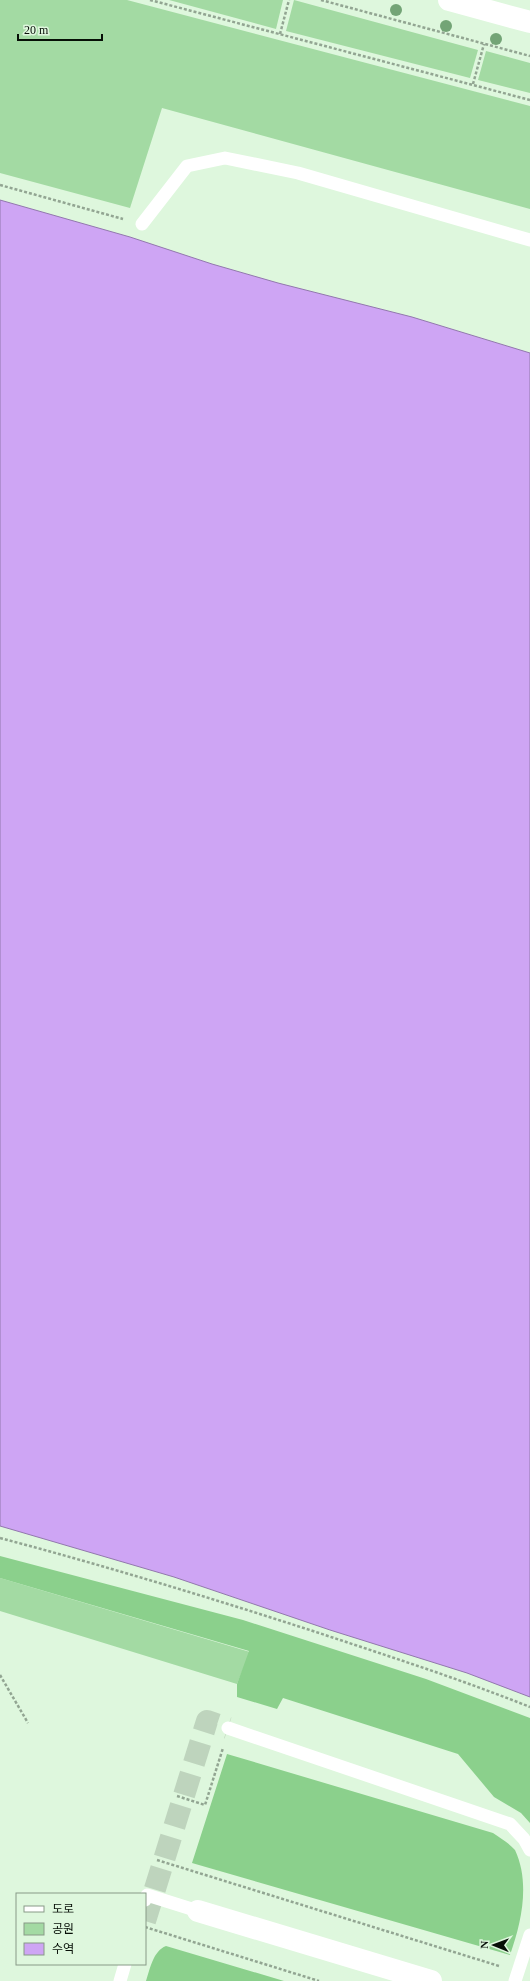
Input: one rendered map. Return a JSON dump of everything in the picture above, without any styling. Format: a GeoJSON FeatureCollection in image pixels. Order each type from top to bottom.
{"type":"FeatureCollection","features":[{"type":"Feature","properties":{"kind":"street"},"geometry":{"type":"LineString","coordinates":[[449,0],[530,22]]}},
{"type":"Feature","properties":{"kind":"street"},"geometry":{"type":"LineString","coordinates":[[198,1911],[431,1981]]}},
{"type":"Feature","properties":{"kind":"lane"},"geometry":{"type":"LineString","coordinates":[[142,224],[187,166],[225,158],[298,173],[530,240]]}},
{"type":"Feature","properties":{"kind":"lane"},"geometry":{"type":"LineString","coordinates":[[228,1728],[510,1824],[524,1839],[530,1850]]}},
{"type":"Feature","properties":{"kind":"lane"},"geometry":{"type":"LineString","coordinates":[[146,1897],[147,1894],[198,1911]]}},
{"type":"Feature","properties":{"kind":"lane"},"geometry":{"type":"LineString","coordinates":[[516,1976],[530,1935]]}},
{"type":"Feature","properties":{"kind":"lane"},"geometry":{"type":"LineString","coordinates":[[120,1981],[125,1965]]}},
{"type":"Feature","properties":{"kind":"path"},"geometry":{"type":"LineString","coordinates":[[150,0],[530,100]]}},
{"type":"Feature","properties":{"kind":"path"},"geometry":{"type":"LineString","coordinates":[[280,34],[289,0]]}},
{"type":"Feature","properties":{"kind":"path"},"geometry":{"type":"LineString","coordinates":[[321,0],[530,56]]}},
{"type":"Feature","properties":{"kind":"path"},"geometry":{"type":"LineString","coordinates":[[473,84],[484,44]]}},
{"type":"Feature","properties":{"kind":"path"},"geometry":{"type":"LineString","coordinates":[[0,185],[142,224]]}},
{"type":"Feature","properties":{"kind":"path"},"geometry":{"type":"LineString","coordinates":[[0,1538],[198,1594],[464,1681],[530,1707]]}},
{"type":"Feature","properties":{"kind":"path"},"geometry":{"type":"LineString","coordinates":[[0,1675],[28,1724]]}},
{"type":"Feature","properties":{"kind":"path"},"geometry":{"type":"LineString","coordinates":[[177,1796],[205,1805],[221,1754]]}},
{"type":"Feature","properties":{"kind":"path"},"geometry":{"type":"LineString","coordinates":[[157,1860],[516,1976]]}},
{"type":"Feature","properties":{"kind":"path"},"geometry":{"type":"LineString","coordinates":[[146,1927],[319,1981]]}},
{"type":"Feature","properties":{"kind":"green space"},"geometry":{"type":"Polygon","coordinates":[[[0,0],[127,0],[530,106],[530,209],[162,108],[130,208],[0,173],[0,0]]]}},
{"type":"Feature","properties":{"kind":"green space"},"geometry":{"type":"Polygon","coordinates":[[[169,0],[283,0],[276,29],[169,0]]]}},
{"type":"Feature","properties":{"kind":"green space"},"geometry":{"type":"Polygon","coordinates":[[[294,0],[478,50],[470,78],[286,31],[294,0]]]}},
{"type":"Feature","properties":{"kind":"green space"},"geometry":{"type":"Polygon","coordinates":[[[486,51],[530,63],[530,93],[478,80],[486,51]]]}},
{"type":"Feature","properties":{"kind":"green space"},"geometry":{"type":"Polygon","coordinates":[[[0,1556],[243,1620],[426,1679],[530,1718],[530,1823],[521,1813],[494,1797],[458,1754],[283,1698],[277,1709],[237,1697],[237,1684],[249,1651],[0,1578],[0,1556]]]}},
{"type":"Feature","properties":{"kind":"green space"},"geometry":{"type":"Polygon","coordinates":[[[0,1578],[250,1652],[237,1684],[0,1611],[0,1578]]]}},
{"type":"Feature","properties":{"kind":"green space"},"geometry":{"type":"Polygon","coordinates":[[[227,1754],[493,1833],[510,1845],[515,1850],[520,1862],[523,1902],[518,1929],[510,1955],[192,1863],[227,1754]]]}},
{"type":"Feature","properties":{"kind":"green space"},"geometry":{"type":"Polygon","coordinates":[[[166,1946],[284,1981],[146,1981],[155,1956],[162,1948],[166,1946]]]}},
{"type":"Feature","properties":{"kind":"water"},"geometry":{"type":"Polygon","coordinates":[[[0,200],[130,237],[212,264],[278,283],[412,317],[530,353],[530,1697],[467,1673],[330,1630],[174,1577],[0,1526],[0,200]]]}},
{"type":"Feature","properties":{"kind":"tunnel"},"geometry":{"type":"LineString","coordinates":[[146,1918],[207,1721],[228,1728]]}}]}
